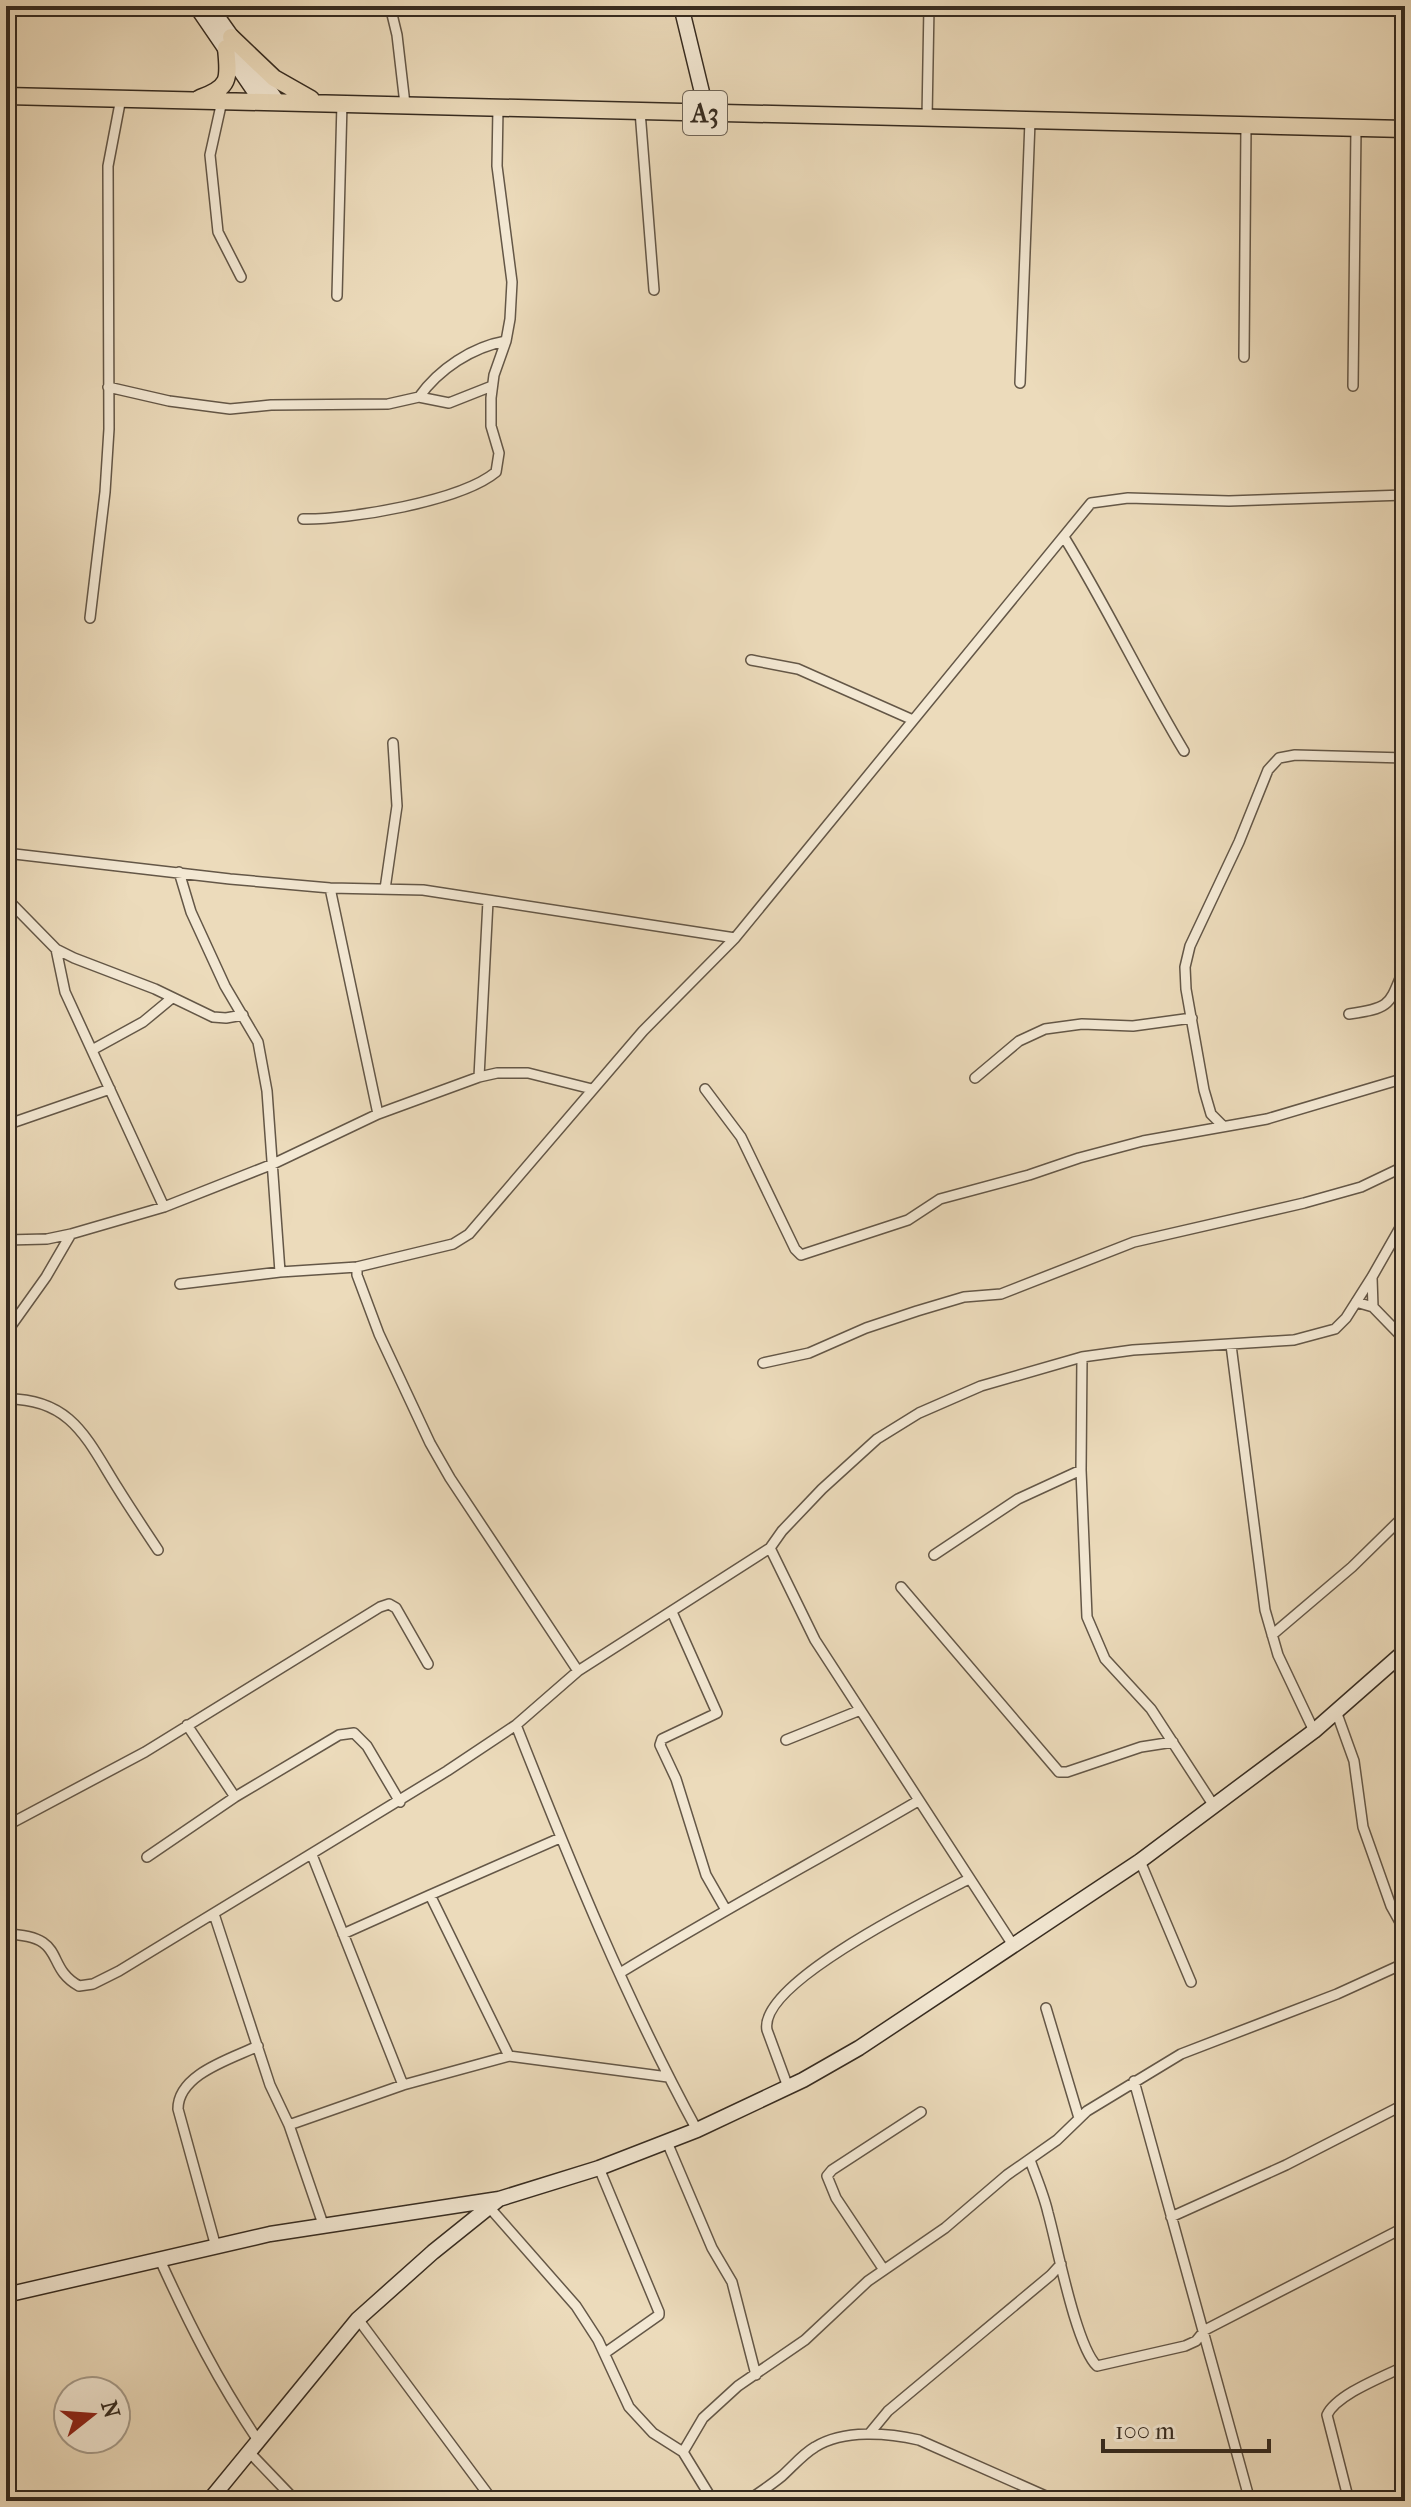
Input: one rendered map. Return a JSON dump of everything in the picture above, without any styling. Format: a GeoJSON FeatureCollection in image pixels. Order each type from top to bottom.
{"type":"FeatureCollection","features":[{"type":"Feature","properties":{"kind":"highway"},"geometry":{"type":"LineString","coordinates":[[190,101],[213,93],[226,84],[229,42]]}},
{"type":"Feature","properties":{"kind":"highway"},"geometry":{"type":"LineString","coordinates":[[229,42],[290,89],[320,103]]}},
{"type":"Feature","properties":{"kind":"highway","name":"A3"},"geometry":{"type":"LineString","coordinates":[[6,96],[1405,129]]}},
{"type":"Feature","properties":{"kind":"street"},"geometry":{"type":"LineString","coordinates":[[196,6],[229,42]]}},
{"type":"Feature","properties":{"kind":"street"},"geometry":{"type":"LineString","coordinates":[[210,6],[229,42],[269,101]]}},
{"type":"Feature","properties":{"kind":"street"},"geometry":{"type":"LineString","coordinates":[[390,6],[397,35],[405,104]]}},
{"type":"Feature","properties":{"kind":"street"},"geometry":{"type":"LineString","coordinates":[[681,6],[707,113]]}},
{"type":"Feature","properties":{"kind":"street"},"geometry":{"type":"LineString","coordinates":[[927,118],[929,6]]}},
{"type":"Feature","properties":{"kind":"street"},"geometry":{"type":"LineString","coordinates":[[90,618],[105,492],[108,166],[121,98]]}},
{"type":"Feature","properties":{"kind":"street"},"geometry":{"type":"LineString","coordinates":[[222,101],[210,155],[218,232],[241,277]]}},
{"type":"Feature","properties":{"kind":"street"},"geometry":{"type":"LineString","coordinates":[[337,296],[342,103]]}},
{"type":"Feature","properties":{"kind":"street"},"geometry":{"type":"LineString","coordinates":[[303,519],[320,520],[423,502],[489,478],[496,472],[499,453],[491,426],[492,386],[506,341],[512,282],[497,166],[498,108]]}},
{"type":"Feature","properties":{"kind":"street"},"geometry":{"type":"LineString","coordinates":[[640,111],[654,290]]}},
{"type":"Feature","properties":{"kind":"street"},"geometry":{"type":"LineString","coordinates":[[1020,383],[1030,121]]}},
{"type":"Feature","properties":{"kind":"street"},"geometry":{"type":"LineString","coordinates":[[1244,357],[1246,126]]}},
{"type":"Feature","properties":{"kind":"street"},"geometry":{"type":"LineString","coordinates":[[1353,386],[1356,128]]}},
{"type":"Feature","properties":{"kind":"street"},"geometry":{"type":"LineString","coordinates":[[419,397],[429,383],[463,358],[487,345],[506,341]]}},
{"type":"Feature","properties":{"kind":"street"},"geometry":{"type":"LineString","coordinates":[[108,387],[169,401],[230,409],[271,405],[388,404],[419,397],[449,403],[492,386]]}},
{"type":"Feature","properties":{"kind":"street"},"geometry":{"type":"LineString","coordinates":[[180,1284],[357,1267],[453,1244],[469,1234],[592,1089],[672,1000],[735,938],[1091,503],[1106,499],[1229,501],[1405,495]]}},
{"type":"Feature","properties":{"kind":"street"},"geometry":{"type":"LineString","coordinates":[[1064,537],[1092,582],[1149,692],[1184,751]]}},
{"type":"Feature","properties":{"kind":"street"},"geometry":{"type":"LineString","coordinates":[[751,660],[798,669],[913,720]]}},
{"type":"Feature","properties":{"kind":"street"},"geometry":{"type":"LineString","coordinates":[[385,889],[397,806],[393,743]]}},
{"type":"Feature","properties":{"kind":"street"},"geometry":{"type":"LineString","coordinates":[[1223,1126],[1211,1114],[1204,1090],[1185,967],[1190,946],[1274,761],[1295,755],[1405,758]]}},
{"type":"Feature","properties":{"kind":"street"},"geometry":{"type":"LineString","coordinates":[[6,853],[330,888],[423,890],[735,938]]}},
{"type":"Feature","properties":{"kind":"street"},"geometry":{"type":"LineString","coordinates":[[179,872],[196,924],[225,986],[258,1042],[267,1091],[280,1272]]}},
{"type":"Feature","properties":{"kind":"street"},"geometry":{"type":"LineString","coordinates":[[330,888],[378,1114]]}},
{"type":"Feature","properties":{"kind":"street"},"geometry":{"type":"LineString","coordinates":[[6,898],[56,949],[213,1017],[243,1015]]}},
{"type":"Feature","properties":{"kind":"street"},"geometry":{"type":"LineString","coordinates":[[479,1077],[488,901]]}},
{"type":"Feature","properties":{"kind":"street"},"geometry":{"type":"LineString","coordinates":[[56,949],[65,992],[164,1207]]}},
{"type":"Feature","properties":{"kind":"street"},"geometry":{"type":"LineString","coordinates":[[1349,1014],[1376,1010],[1389,1003],[1405,966]]}},
{"type":"Feature","properties":{"kind":"street"},"geometry":{"type":"LineString","coordinates":[[92,1050],[143,1022],[172,998]]}},
{"type":"Feature","properties":{"kind":"street"},"geometry":{"type":"LineString","coordinates":[[975,1078],[1019,1041],[1045,1029],[1082,1024],[1133,1026],[1192,1018]]}},
{"type":"Feature","properties":{"kind":"street"},"geometry":{"type":"LineString","coordinates":[[6,1240],[47,1239],[71,1234],[164,1207],[273,1164],[378,1114],[479,1077],[497,1073],[528,1073],[592,1089]]}},
{"type":"Feature","properties":{"kind":"street"},"geometry":{"type":"LineString","coordinates":[[705,1089],[741,1137],[800,1255],[908,1220],[940,1199],[1143,1141],[1238,1126],[1405,1078]]}},
{"type":"Feature","properties":{"kind":"street"},"geometry":{"type":"LineString","coordinates":[[6,1125],[110,1089]]}},
{"type":"Feature","properties":{"kind":"street"},"geometry":{"type":"LineString","coordinates":[[763,1363],[809,1353],[866,1328],[964,1297],[1001,1294],[1134,1242],[1361,1187],[1405,1166]]}},
{"type":"Feature","properties":{"kind":"street"},"geometry":{"type":"LineString","coordinates":[[6,1934],[29,1936],[45,1943],[71,1982],[79,1986],[93,1984],[119,1971],[400,1802],[516,1725],[578,1671],[770,1548],[822,1489],[877,1439],[919,1413],[981,1386],[1082,1357],[1133,1350],[1294,1340],[1335,1329],[1372,1277],[1405,1219]]}},
{"type":"Feature","properties":{"kind":"street"},"geometry":{"type":"LineString","coordinates":[[6,1333],[46,1277],[71,1234]]}},
{"type":"Feature","properties":{"kind":"street"},"geometry":{"type":"LineString","coordinates":[[357,1267],[357,1275],[379,1334],[430,1443],[578,1671]]}},
{"type":"Feature","properties":{"kind":"street"},"geometry":{"type":"LineString","coordinates":[[1372,1277],[1373,1307]]}},
{"type":"Feature","properties":{"kind":"street"},"geometry":{"type":"LineString","coordinates":[[1356,1302],[1373,1307],[1405,1340]]}},
{"type":"Feature","properties":{"kind":"street"},"geometry":{"type":"LineString","coordinates":[[1231,1345],[1261,1581],[1272,1635],[1278,1655],[1314,1731]]}},
{"type":"Feature","properties":{"kind":"street"},"geometry":{"type":"LineString","coordinates":[[1082,1357],[1081,1470],[1087,1617],[1105,1659],[1151,1709],[1214,1806]]}},
{"type":"Feature","properties":{"kind":"street"},"geometry":{"type":"LineString","coordinates":[[6,1399],[32,1399],[57,1409],[69,1419],[96,1453],[158,1550]]}},
{"type":"Feature","properties":{"kind":"street"},"geometry":{"type":"LineString","coordinates":[[934,1555],[1018,1499],[1081,1470]]}},
{"type":"Feature","properties":{"kind":"street"},"geometry":{"type":"LineString","coordinates":[[1272,1635],[1352,1567],[1405,1515]]}},
{"type":"Feature","properties":{"kind":"street"},"geometry":{"type":"LineString","coordinates":[[770,1548],[815,1640],[858,1711],[1013,1945]]}},
{"type":"Feature","properties":{"kind":"street"},"geometry":{"type":"LineString","coordinates":[[901,1587],[1059,1772],[1141,1747],[1173,1742]]}},
{"type":"Feature","properties":{"kind":"street"},"geometry":{"type":"LineString","coordinates":[[6,1826],[86,1786],[380,1607],[389,1604],[396,1608],[428,1664]]}},
{"type":"Feature","properties":{"kind":"street"},"geometry":{"type":"LineString","coordinates":[[672,1612],[717,1713],[662,1739],[660,1745],[676,1779],[706,1875],[726,1910]]}},
{"type":"Feature","properties":{"kind":"street"},"geometry":{"type":"LineString","coordinates":[[6,2295],[270,2234],[494,2203],[599,2168],[697,2130],[788,2087],[901,2021],[1140,1861],[1314,1731],[1405,1651]]}},
{"type":"Feature","properties":{"kind":"street"},"geometry":{"type":"LineString","coordinates":[[786,1740],[858,1711]]}},
{"type":"Feature","properties":{"kind":"street"},"geometry":{"type":"LineString","coordinates":[[1336,1711],[1354,1761],[1363,1827],[1391,1906],[1405,1931]]}},
{"type":"Feature","properties":{"kind":"street"},"geometry":{"type":"LineString","coordinates":[[187,1725],[235,1797]]}},
{"type":"Feature","properties":{"kind":"street"},"geometry":{"type":"LineString","coordinates":[[516,1725],[560,1838],[620,1973],[668,2077],[697,2130]]}},
{"type":"Feature","properties":{"kind":"street"},"geometry":{"type":"LineString","coordinates":[[147,1857],[235,1797],[339,1735],[354,1733],[367,1746],[400,1802]]}},
{"type":"Feature","properties":{"kind":"street"},"geometry":{"type":"LineString","coordinates":[[620,1973],[918,1801]]}},
{"type":"Feature","properties":{"kind":"street"},"geometry":{"type":"LineString","coordinates":[[343,1934],[560,1838]]}},
{"type":"Feature","properties":{"kind":"street"},"geometry":{"type":"LineString","coordinates":[[312,1855],[403,2085]]}},
{"type":"Feature","properties":{"kind":"street"},"geometry":{"type":"LineString","coordinates":[[1140,1861],[1191,1982]]}},
{"type":"Feature","properties":{"kind":"street"},"geometry":{"type":"LineString","coordinates":[[788,2087],[771,2047],[765,2021],[773,2005],[824,1962],[888,1920],[969,1879]]}},
{"type":"Feature","properties":{"kind":"street"},"geometry":{"type":"LineString","coordinates":[[430,1895],[509,2056]]}},
{"type":"Feature","properties":{"kind":"street"},"geometry":{"type":"LineString","coordinates":[[214,1914],[270,2085],[289,2125],[324,2227]]}},
{"type":"Feature","properties":{"kind":"street"},"geometry":{"type":"LineString","coordinates":[[683,2452],[703,2418],[738,2386],[805,2340],[868,2281],[945,2228],[1079,2118],[1181,2054],[1337,1994],[1405,1963]]}},
{"type":"Feature","properties":{"kind":"street"},"geometry":{"type":"LineString","coordinates":[[1046,2008],[1079,2118]]}},
{"type":"Feature","properties":{"kind":"street"},"geometry":{"type":"LineString","coordinates":[[216,2247],[178,2109],[178,2099],[181,2091],[199,2076],[258,2046]]}},
{"type":"Feature","properties":{"kind":"street"},"geometry":{"type":"LineString","coordinates":[[289,2125],[403,2085],[509,2056],[668,2077]]}},
{"type":"Feature","properties":{"kind":"street"},"geometry":{"type":"LineString","coordinates":[[1134,2081],[1250,2501]]}},
{"type":"Feature","properties":{"kind":"street"},"geometry":{"type":"LineString","coordinates":[[1171,2217],[1286,2165],[1405,2104]]}},
{"type":"Feature","properties":{"kind":"street"},"geometry":{"type":"LineString","coordinates":[[884,2270],[836,2198],[827,2176],[921,2112]]}},
{"type":"Feature","properties":{"kind":"street"},"geometry":{"type":"LineString","coordinates":[[667,2142],[712,2248],[732,2282],[756,2375]]}},
{"type":"Feature","properties":{"kind":"street"},"geometry":{"type":"LineString","coordinates":[[1030,2160],[1048,2211],[1065,2281],[1090,2355],[1097,2366],[1185,2346],[1196,2341],[1205,2330],[1405,2227]]}},
{"type":"Feature","properties":{"kind":"street"},"geometry":{"type":"LineString","coordinates":[[599,2168],[659,2312],[605,2353]]}},
{"type":"Feature","properties":{"kind":"street"},"geometry":{"type":"LineString","coordinates":[[209,2501],[358,2319],[494,2203]]}},
{"type":"Feature","properties":{"kind":"street"},"geometry":{"type":"LineString","coordinates":[[494,2203],[570,2298],[605,2353],[629,2407],[653,2433],[683,2452],[713,2501]]}},
{"type":"Feature","properties":{"kind":"street"},"geometry":{"type":"LineString","coordinates":[[160,2260],[195,2337],[254,2448],[296,2501]]}},
{"type":"Feature","properties":{"kind":"street"},"geometry":{"type":"LineString","coordinates":[[869,2434],[894,2406],[1061,2264]]}},
{"type":"Feature","properties":{"kind":"street"},"geometry":{"type":"LineString","coordinates":[[1051,2275],[1065,2281]]}},
{"type":"Feature","properties":{"kind":"street"},"geometry":{"type":"LineString","coordinates":[[358,2319],[493,2501]]}},
{"type":"Feature","properties":{"kind":"street"},"geometry":{"type":"LineString","coordinates":[[1349,2501],[1327,2415],[1331,2406],[1345,2397],[1405,2366]]}},
{"type":"Feature","properties":{"kind":"street"},"geometry":{"type":"LineString","coordinates":[[747,2501],[780,2478],[814,2447],[828,2440],[869,2434],[919,2440],[1057,2501]]}}]}
